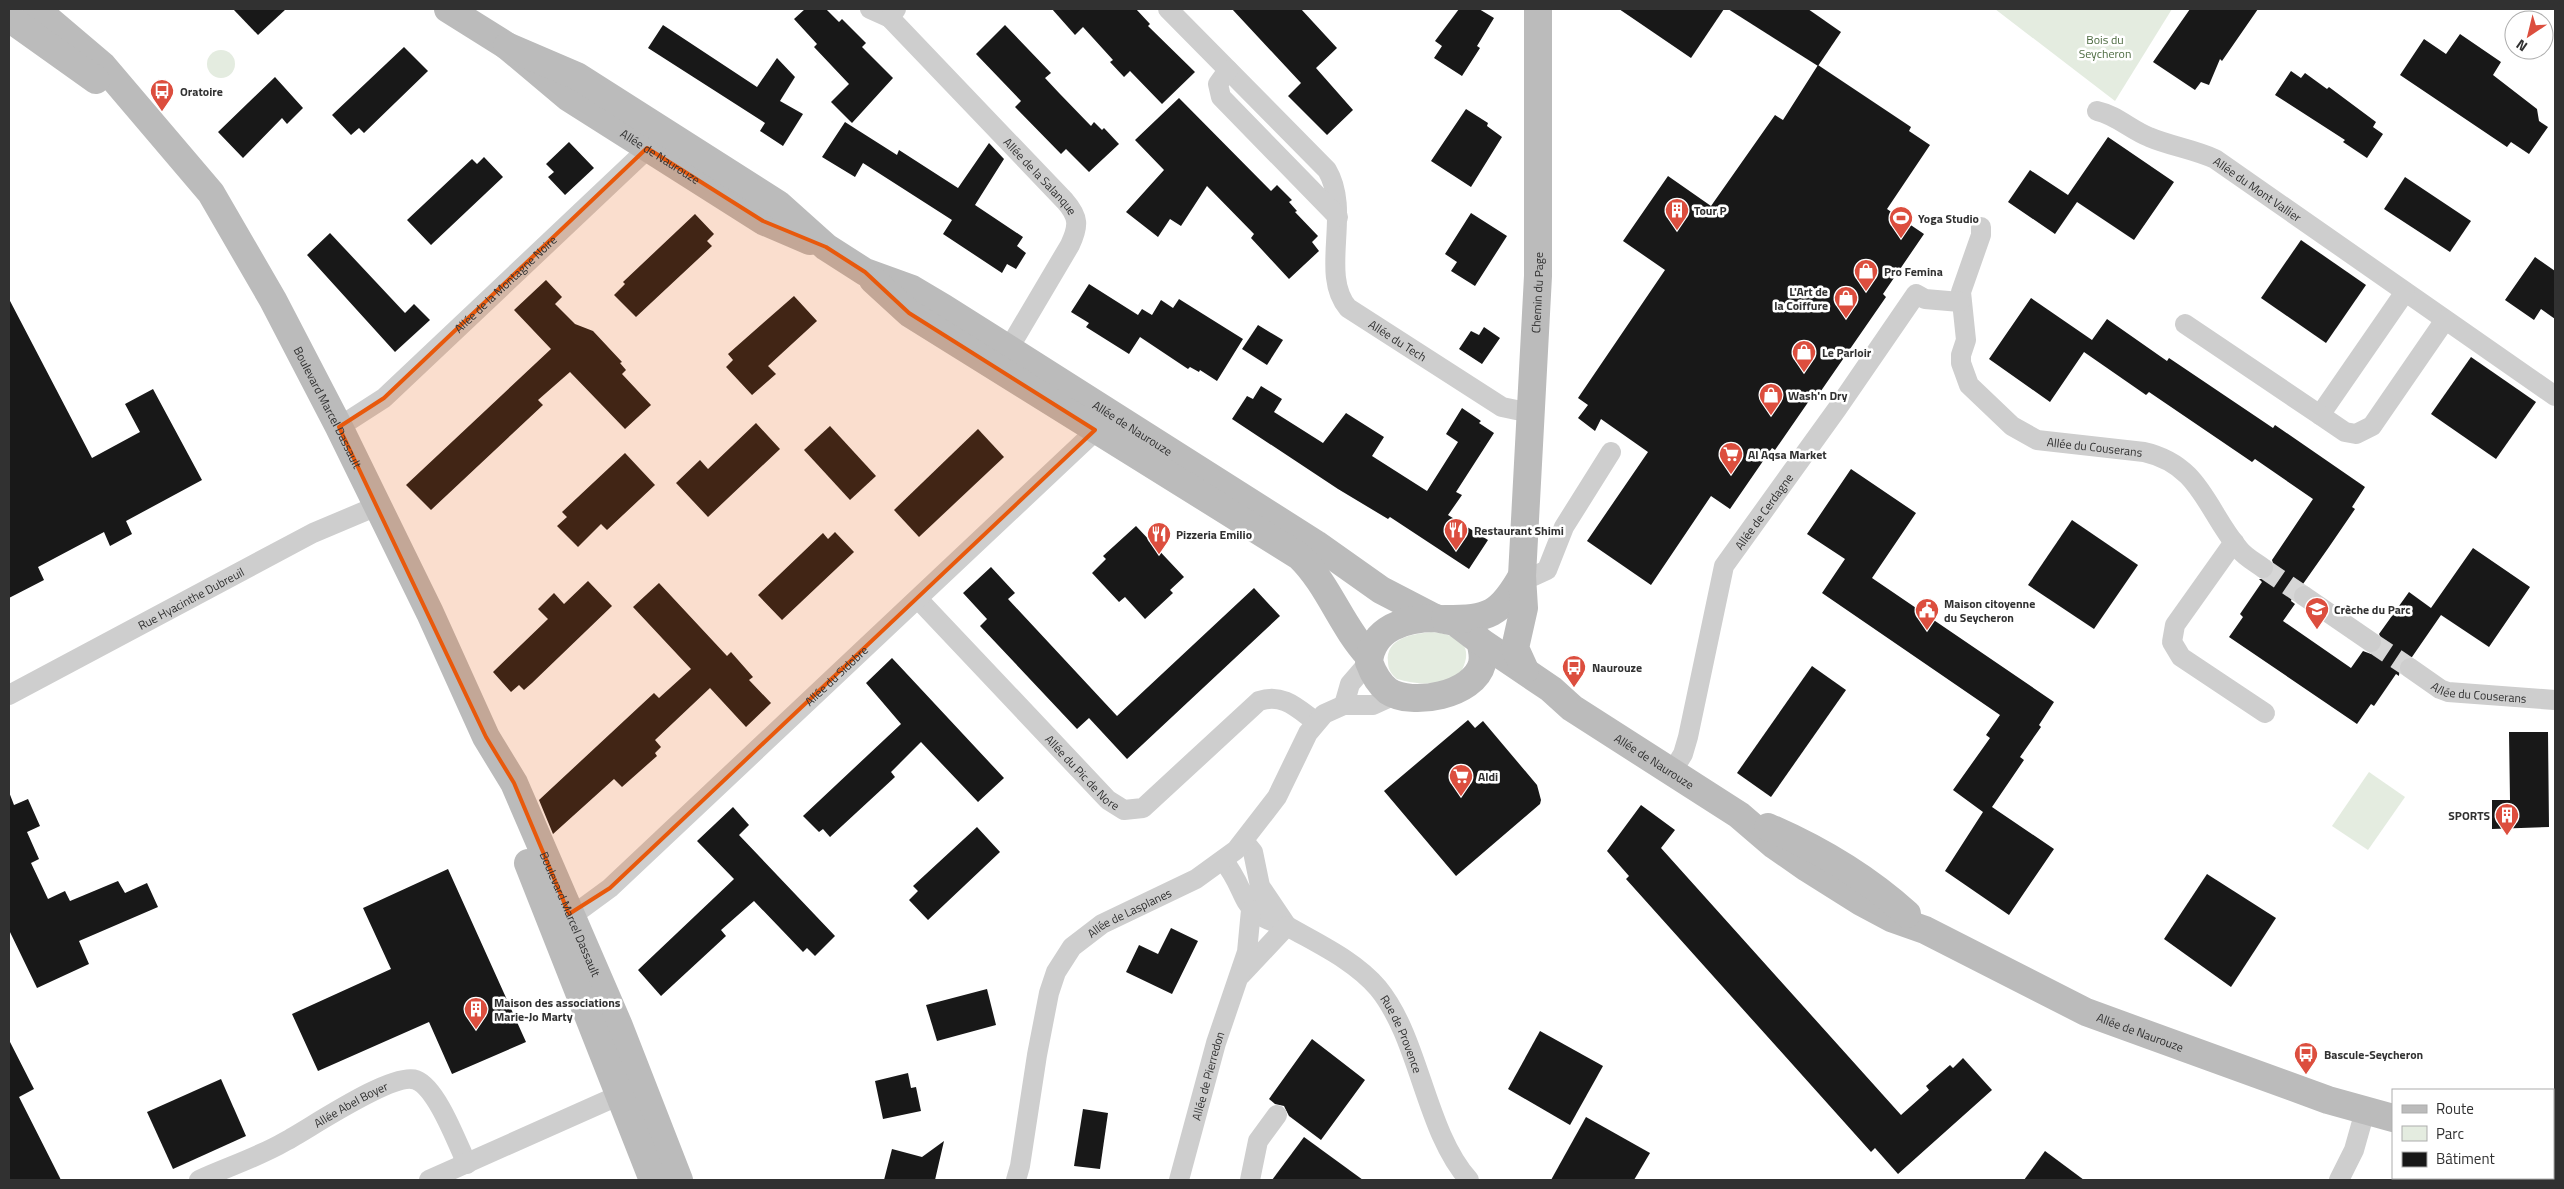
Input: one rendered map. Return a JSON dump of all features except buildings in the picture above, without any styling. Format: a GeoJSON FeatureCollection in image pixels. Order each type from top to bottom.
{"type":"FeatureCollection","features":[{"type":"Feature","properties":{"kind":"street","name":"Boulevard Marcel Dassault"},"geometry":{"type":"LineString","coordinates":[[36,9],[102,66],[131,102],[157,127],[211,193],[273,300],[339,427],[430,613],[486,737],[492,768],[560,918],[634,1097],[679,1180]]}},
{"type":"Feature","properties":{"kind":"street","name":"Allée de Naurouze"},"geometry":{"type":"LineString","coordinates":[[448,9],[507,46],[577,76],[656,140],[778,204],[826,247],[865,272],[908,313],[1002,358],[1104,423],[1316,544],[1380,590],[1439,619]]}},
{"type":"Feature","properties":{"kind":"street"},"geometry":{"type":"LineString","coordinates":[[870,9],[893,14]]}},
{"type":"Feature","properties":{"kind":"street","name":"Allée du Tech"},"geometry":{"type":"LineString","coordinates":[[1168,9],[1228,70],[1218,84],[1221,97],[1338,217],[1337,289],[1348,308],[1502,407],[1531,413]]}},
{"type":"Feature","properties":{"kind":"street","name":"Chemin du Page"},"geometry":{"type":"LineString","coordinates":[[1525,670],[1515,648],[1524,608],[1522,576],[1538,276],[1538,9]]}},
{"type":"Feature","properties":{"kind":"street","name":"Allée de la Salanque"},"geometry":{"type":"LineString","coordinates":[[893,14],[1065,201],[1076,216],[1076,232],[1070,244],[1002,358]]}},
{"type":"Feature","properties":{"kind":"street","name":"Boulevard Marcel Dassault"},"geometry":{"type":"LineString","coordinates":[[9,18],[131,102]]}},
{"type":"Feature","properties":{"kind":"street","name":"Allée du Mont Vallier"},"geometry":{"type":"LineString","coordinates":[[2097,111],[2112,116],[2151,138],[2184,147],[2215,159],[2555,396]]}},
{"type":"Feature","properties":{"kind":"street","name":"Allée de la Montagne Noire"},"geometry":{"type":"LineString","coordinates":[[339,427],[384,398],[642,156],[656,140]]}},
{"type":"Feature","properties":{"kind":"street","name":"Allée du Couserans"},"geometry":{"type":"LineString","coordinates":[[1981,227],[1980,236],[1963,281],[1960,302],[1966,340],[1960,355],[1969,385],[1999,415],[2030,437],[2048,443],[2144,452],[2157,455],[2176,464],[2193,479],[2234,542],[2247,557],[2263,568]]}},
{"type":"Feature","properties":{"kind":"street"},"geometry":{"type":"LineString","coordinates":[[2320,415],[2405,292]]}},
{"type":"Feature","properties":{"kind":"street","name":"Allée de Cerdagne"},"geometry":{"type":"LineString","coordinates":[[1672,772],[1683,754],[1688,736],[1724,566],[1837,410],[1916,294],[1925,299],[1960,302]]}},
{"type":"Feature","properties":{"kind":"street"},"geometry":{"type":"LineString","coordinates":[[2185,324],[2345,432],[2356,434],[2366,430],[2445,320]]}},
{"type":"Feature","properties":{"kind":"street"},"geometry":{"type":"LineString","coordinates":[[1104,423],[1298,556],[1321,580],[1346,625],[1369,659],[1378,681],[1395,695],[1414,698],[1445,693],[1466,685],[1484,658],[1463,627],[1439,619],[1409,619],[1399,622],[1380,637],[1369,659],[1350,684],[1344,705]]}},
{"type":"Feature","properties":{"kind":"street","name":"Allée du Sidobre"},"geometry":{"type":"LineString","coordinates":[[560,918],[580,910],[610,888],[1104,423]]}},
{"type":"Feature","properties":{"kind":"street"},"geometry":{"type":"LineString","coordinates":[[1522,576],[1534,576],[1547,570],[1564,527],[1611,452]]}},
{"type":"Feature","properties":{"kind":"street","name":"Rue Hyacinthe Dubreuil"},"geometry":{"type":"LineString","coordinates":[[9,695],[313,533],[377,506]]}},
{"type":"Feature","properties":{"kind":"street"},"geometry":{"type":"LineString","coordinates":[[2234,542],[2175,625],[2172,642],[2181,657],[2265,713]]}},
{"type":"Feature","properties":{"kind":"street","name":"Chemin du Page"},"geometry":{"type":"LineString","coordinates":[[1439,619],[1468,619],[1491,613],[1502,606],[1510,597],[1522,576]]}},
{"type":"Feature","properties":{"kind":"street"},"geometry":{"type":"LineString","coordinates":[[2304,596],[2371,642]]}},
{"type":"Feature","properties":{"kind":"street","name":"Allée du Pic de Nore"},"geometry":{"type":"LineString","coordinates":[[918,599],[1108,800],[1124,810],[1143,808],[1259,701],[1274,698],[1283,700],[1292,704],[1316,722]]}},
{"type":"Feature","properties":{"kind":"street","name":"Chemin du Page"},"geometry":{"type":"LineString","coordinates":[[1484,658],[1520,620]]}},
{"type":"Feature","properties":{"kind":"street","name":"Allée de Naurouze"},"geometry":{"type":"LineString","coordinates":[[1484,658],[1525,670],[1551,689],[1572,708]]}},
{"type":"Feature","properties":{"kind":"street","name":"Allée de Naurouze"},"geometry":{"type":"LineString","coordinates":[[1484,658],[1501,677],[1572,708],[1739,815],[1805,843],[1842,865],[1872,884],[1925,930],[2086,1012],[2213,1060],[2365,1111],[2392,1118]]}},
{"type":"Feature","properties":{"kind":"street","name":"Allée du Couserans"},"geometry":{"type":"LineString","coordinates":[[2410,668],[2440,689],[2448,692],[2555,700]]}},
{"type":"Feature","properties":{"kind":"street","name":"Allée de Lasplanes"},"geometry":{"type":"LineString","coordinates":[[1016,1180],[1020,1166],[1037,1055],[1049,993],[1053,980],[1065,957],[1082,938],[1102,924],[1196,879],[1223,860],[1244,841],[1277,797],[1316,722],[1332,709],[1344,705],[1373,704],[1395,695]]}},
{"type":"Feature","properties":{"kind":"street","name":"Rue de Provence"},"geometry":{"type":"LineString","coordinates":[[1244,841],[1253,852],[1260,886],[1288,926]]}},
{"type":"Feature","properties":{"kind":"street"},"geometry":{"type":"LineString","coordinates":[[1223,860],[1234,874],[1243,898],[1251,910]]}},
{"type":"Feature","properties":{"kind":"street","name":"Rue de Provence"},"geometry":{"type":"LineString","coordinates":[[1251,910],[1265,920],[1288,926],[1347,961],[1378,989],[1396,1020],[1448,1146],[1469,1180]]}},
{"type":"Feature","properties":{"kind":"street","name":"Allée de Pierredon"},"geometry":{"type":"LineString","coordinates":[[1179,1180],[1216,1043],[1241,975],[1247,952],[1251,910]]}},
{"type":"Feature","properties":{"kind":"street"},"geometry":{"type":"LineString","coordinates":[[1241,975],[1288,926]]}},
{"type":"Feature","properties":{"kind":"street","name":"Allée Abel Boyer"},"geometry":{"type":"LineString","coordinates":[[199,1180],[285,1142],[341,1108],[396,1082],[410,1079],[424,1085],[433,1096],[467,1164]]}},
{"type":"Feature","properties":{"kind":"street","name":"Boulevard Marcel Dassault"},"geometry":{"type":"LineString","coordinates":[[634,1097],[653,1180]]}},
{"type":"Feature","properties":{"kind":"street"},"geometry":{"type":"LineString","coordinates":[[429,1180],[614,1098],[634,1097]]}},
{"type":"Feature","properties":{"kind":"street"},"geometry":{"type":"LineString","coordinates":[[2338,1180],[2354,1150],[2365,1111]]}},
{"type":"Feature","properties":{"kind":"street"},"geometry":{"type":"LineString","coordinates":[[1250,1180],[1258,1141],[1277,1115]]}},
{"type":"Feature","properties":{"kind":"highlighted area"},"geometry":{"type":"Polygon","coordinates":[[[647,148],[763,221],[826,247],[865,272],[909,313],[1095,430],[610,888],[569,914],[514,783],[486,737],[339,427],[384,398],[647,148]]]}},
{"type":"Feature","properties":{"kind":"green space","name":"Bois du Seycheron"},"geometry":{"type":"Polygon","coordinates":[[[1995,9],[2172,9],[2115,101],[1995,9]]]}},
{"type":"Feature","properties":{"kind":"green space"},"geometry":{"type":"Polygon","coordinates":[[[221,50],[231,54],[235,64],[231,74],[221,78],[211,74],[207,64],[211,54],[221,50]]]}},
{"type":"Feature","properties":{"kind":"green space"},"geometry":{"type":"Polygon","coordinates":[[[1431,632],[1449,635],[1460,641],[1464,646],[1466,658],[1460,673],[1447,681],[1430,684],[1397,679],[1392,673],[1388,662],[1388,654],[1391,647],[1396,642],[1409,636],[1431,632]]]}},
{"type":"Feature","properties":{"kind":"green space"},"geometry":{"type":"Polygon","coordinates":[[[2369,772],[2405,797],[2368,850],[2332,826],[2369,772]]]}},
{"type":"Feature","properties":{"kind":"tunnel"},"geometry":{"type":"LineString","coordinates":[[2263,568],[2304,596]]}},
{"type":"Feature","properties":{"kind":"tunnel"},"geometry":{"type":"LineString","coordinates":[[2371,642],[2410,668]]}},
{"type":"Feature","properties":{"kind":"place","name":"Oratoire"},"geometry":{"type":"Point","coordinates":[162,112]}},
{"type":"Feature","properties":{"kind":"place","name":"Tour P"},"geometry":{"type":"Point","coordinates":[1677,231]}},
{"type":"Feature","properties":{"kind":"place","name":"Yoga Studio"},"geometry":{"type":"Point","coordinates":[1901,239]}},
{"type":"Feature","properties":{"kind":"place","name":"Pro Femina"},"geometry":{"type":"Point","coordinates":[1866,292]}},
{"type":"Feature","properties":{"kind":"place","name":"L'Art de la Coiffure"},"geometry":{"type":"Point","coordinates":[1846,319]}},
{"type":"Feature","properties":{"kind":"place","name":"Le Parloir"},"geometry":{"type":"Point","coordinates":[1804,373]}},
{"type":"Feature","properties":{"kind":"place","name":"Wash'n Dry"},"geometry":{"type":"Point","coordinates":[1771,416]}},
{"type":"Feature","properties":{"kind":"place","name":"Al Aqsa Market"},"geometry":{"type":"Point","coordinates":[1731,475]}},
{"type":"Feature","properties":{"kind":"place","name":"Restaurant Shimi"},"geometry":{"type":"Point","coordinates":[1456,551]}},
{"type":"Feature","properties":{"kind":"place","name":"Pizzeria Emilio"},"geometry":{"type":"Point","coordinates":[1159,555]}},
{"type":"Feature","properties":{"kind":"place","name":"Crèche du Parc"},"geometry":{"type":"Point","coordinates":[2317,630]}},
{"type":"Feature","properties":{"kind":"place","name":"Maison citoyenne du Seycheron"},"geometry":{"type":"Point","coordinates":[1927,631]}},
{"type":"Feature","properties":{"kind":"place","name":"Naurouze"},"geometry":{"type":"Point","coordinates":[1574,688]}},
{"type":"Feature","properties":{"kind":"place","name":"Aldi"},"geometry":{"type":"Point","coordinates":[1461,797]}},
{"type":"Feature","properties":{"kind":"place","name":"SPORTS"},"geometry":{"type":"Point","coordinates":[2507,836]}},
{"type":"Feature","properties":{"kind":"place","name":"Maison des associations Marie-Jo Marty"},"geometry":{"type":"Point","coordinates":[476,1030]}},
{"type":"Feature","properties":{"kind":"place","name":"Bascule-Seycheron"},"geometry":{"type":"Point","coordinates":[2306,1075]}}]}
